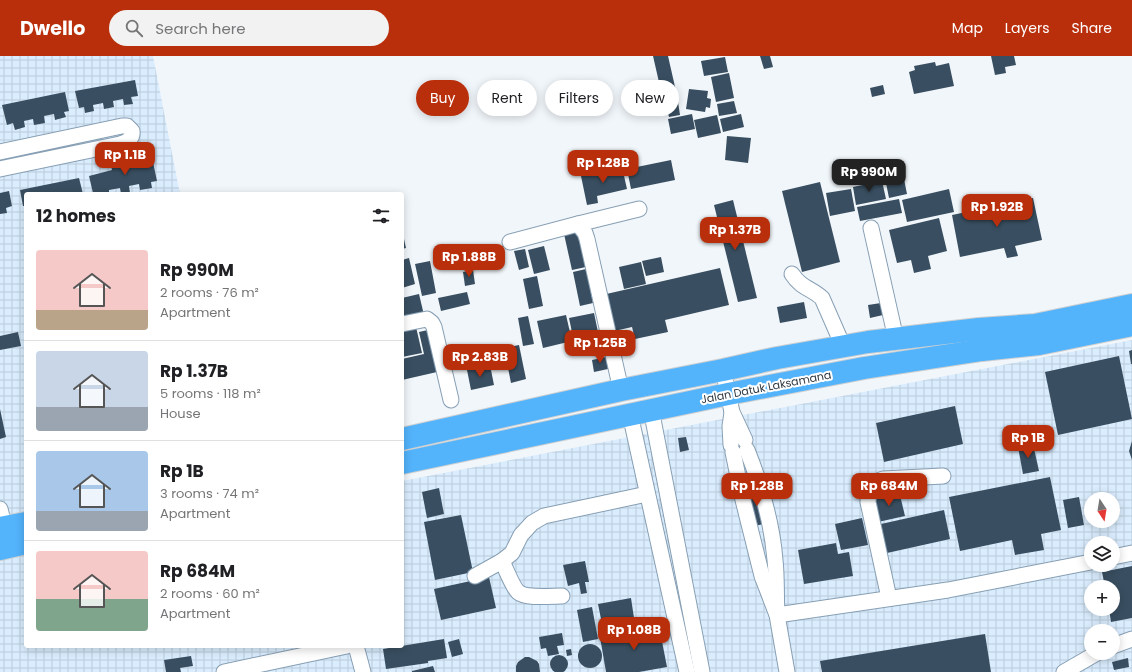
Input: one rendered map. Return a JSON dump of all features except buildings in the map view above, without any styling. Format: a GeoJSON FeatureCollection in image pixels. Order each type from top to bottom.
{"type":"FeatureCollection","features":[{"type":"Feature","properties":{"kind":"highway","name":"Jalan Datuk Laksamana"},"geometry":{"type":"LineString","coordinates":[[404,463],[651,409],[730,403],[864,368],[982,350],[1132,305]]}},
{"type":"Feature","properties":{"kind":"highway","name":"Jalan Datuk Laksamana"},"geometry":{"type":"LineString","coordinates":[[404,439],[621,390],[843,346],[979,329],[1037,334],[1132,325]]}},
{"type":"Feature","properties":{"kind":"highway"},"geometry":{"type":"LineString","coordinates":[[7,534],[24,524]]}},
{"type":"Feature","properties":{"kind":"street"},"geometry":{"type":"LineString","coordinates":[[0,152],[122,126],[129,127],[132,131],[132,137],[120,144],[0,169]]}},
{"type":"Feature","properties":{"kind":"street"},"geometry":{"type":"LineString","coordinates":[[510,242],[639,209]]}},
{"type":"Feature","properties":{"kind":"street"},"geometry":{"type":"LineString","coordinates":[[578,224],[585,233],[587,239],[621,390]]}},
{"type":"Feature","properties":{"kind":"street"},"geometry":{"type":"LineString","coordinates":[[871,228],[896,339]]}},
{"type":"Feature","properties":{"kind":"street"},"geometry":{"type":"LineString","coordinates":[[792,274],[796,281],[806,288],[816,292],[822,298],[843,346]]}},
{"type":"Feature","properties":{"kind":"street"},"geometry":{"type":"LineString","coordinates":[[404,324],[427,319],[432,323],[451,400]]}},
{"type":"Feature","properties":{"kind":"street"},"geometry":{"type":"LineString","coordinates":[[723,370],[730,403],[730,426],[739,447],[760,484],[771,530],[775,560],[777,615],[787,672]]}},
{"type":"Feature","properties":{"kind":"street"},"geometry":{"type":"LineString","coordinates":[[651,409],[702,672]]}},
{"type":"Feature","properties":{"kind":"street"},"geometry":{"type":"LineString","coordinates":[[630,414],[687,672]]}},
{"type":"Feature","properties":{"kind":"street"},"geometry":{"type":"LineString","coordinates":[[739,447],[742,496],[762,576],[777,615]]}},
{"type":"Feature","properties":{"kind":"street"},"geometry":{"type":"LineString","coordinates":[[889,598],[868,502],[869,493],[872,486],[876,481],[883,479],[943,476]]}},
{"type":"Feature","properties":{"kind":"street"},"geometry":{"type":"LineString","coordinates":[[475,576],[502,561],[512,553],[521,535],[532,523],[544,516],[647,494]]}},
{"type":"Feature","properties":{"kind":"street"},"geometry":{"type":"LineString","coordinates":[[1120,556],[1132,554]]}},
{"type":"Feature","properties":{"kind":"street"},"geometry":{"type":"LineString","coordinates":[[502,561],[515,589],[519,593],[527,596],[562,596]]}},
{"type":"Feature","properties":{"kind":"street"},"geometry":{"type":"LineString","coordinates":[[777,615],[948,590],[1084,563]]}},
{"type":"Feature","properties":{"kind":"street"},"geometry":{"type":"LineString","coordinates":[[1120,643],[1132,639]]}},
{"type":"Feature","properties":{"kind":"street"},"geometry":{"type":"LineString","coordinates":[[224,672],[338,648]]}},
{"type":"Feature","properties":{"kind":"street"},"geometry":{"type":"LineString","coordinates":[[357,648],[363,672]]}},
{"type":"Feature","properties":{"kind":"street"},"geometry":{"type":"LineString","coordinates":[[1064,672],[1085,660]]}},
{"type":"Feature","properties":{"kind":"shaded area"},"geometry":{"type":"Polygon","coordinates":[[[0,56],[153,56],[180,192],[24,192],[24,648],[404,648],[404,481],[1132,340],[1132,672],[0,672],[0,56]]]}}]}
